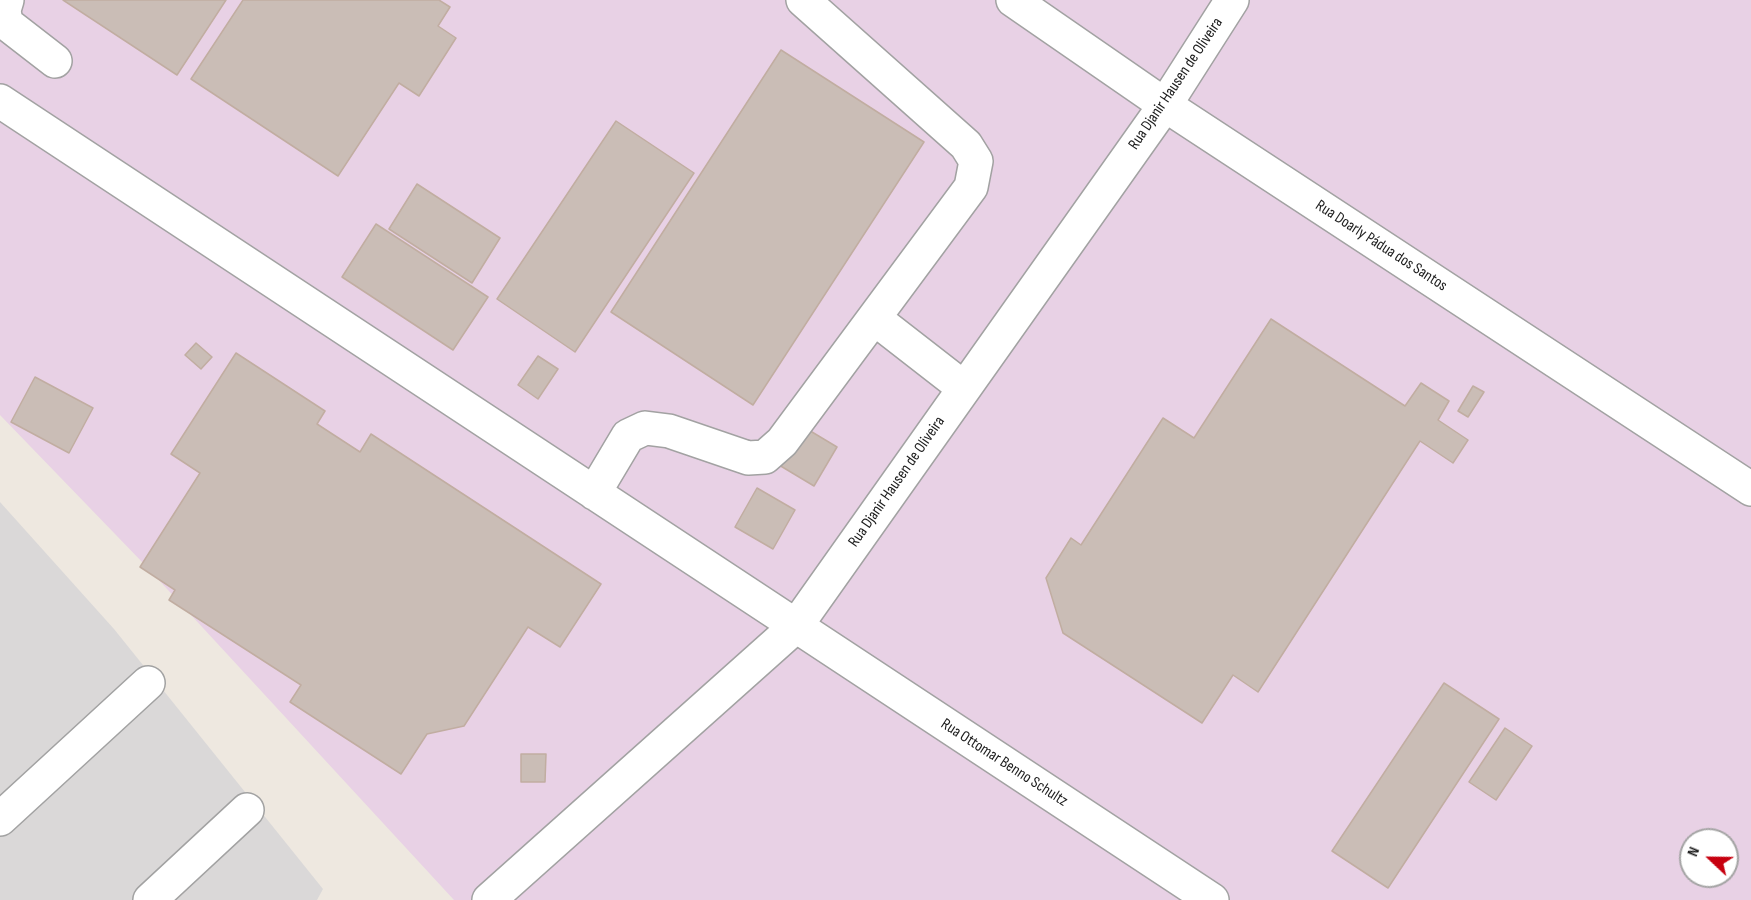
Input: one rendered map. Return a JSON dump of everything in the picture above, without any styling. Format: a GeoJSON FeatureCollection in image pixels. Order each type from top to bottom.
{"type":"FeatureCollection","features":[{"type":"Feature","properties":{"kind":"street"},"geometry":{"type":"LineString","coordinates":[[7,0],[4,10],[6,23],[55,61]]}},
{"type":"Feature","properties":{"kind":"street"},"geometry":{"type":"LineString","coordinates":[[594,493],[628,436],[645,428],[669,431],[748,458],[765,457],[782,442],[972,187],[976,161],[966,145],[803,0]]}},
{"type":"Feature","properties":{"kind":"street","name":"Rua Doarly Pádua dos Santos"},"geometry":{"type":"LineString","coordinates":[[1013,0],[1165,105],[1751,489]]}},
{"type":"Feature","properties":{"kind":"street","name":"Rua Djanir Hausen de Oliveira"},"geometry":{"type":"LineString","coordinates":[[489,900],[796,626],[1165,105],[1232,0]]}},
{"type":"Feature","properties":{"kind":"street","name":"Rua Ottomar Benno Schultz"},"geometry":{"type":"LineString","coordinates":[[0,101],[1212,900]]}},
{"type":"Feature","properties":{"kind":"street"},"geometry":{"type":"LineString","coordinates":[[874,318],[964,388]]}},
{"type":"Feature","properties":{"kind":"street"},"geometry":{"type":"LineString","coordinates":[[0,819],[148,683]]}},
{"type":"Feature","properties":{"kind":"street"},"geometry":{"type":"LineString","coordinates":[[150,900],[247,810]]}},
{"type":"Feature","properties":{"kind":"shaded area"},"geometry":{"type":"Polygon","coordinates":[[[0,0],[1751,0],[1751,900],[454,900],[144,564],[0,415],[0,0]]]}},
{"type":"Feature","properties":{"kind":"shaded area"},"geometry":{"type":"Polygon","coordinates":[[[0,502],[114,629],[323,889],[317,900],[0,900],[0,502]]]}},
{"type":"Feature","properties":{"kind":"building"},"geometry":{"type":"Polygon","coordinates":[[[63,0],[226,0],[177,75],[63,0]]]}},
{"type":"Feature","properties":{"kind":"building"},"geometry":{"type":"Polygon","coordinates":[[[243,0],[439,0],[450,7],[438,26],[456,38],[419,96],[399,83],[338,176],[191,79],[243,0]]]}},
{"type":"Feature","properties":{"kind":"building"},"geometry":{"type":"Polygon","coordinates":[[[781,50],[924,142],[753,405],[611,312],[781,50]]]}},
{"type":"Feature","properties":{"kind":"building"},"geometry":{"type":"Polygon","coordinates":[[[616,121],[694,173],[575,352],[497,299],[616,121]]]}},
{"type":"Feature","properties":{"kind":"building"},"geometry":{"type":"Polygon","coordinates":[[[417,184],[500,238],[472,283],[389,229],[417,184]]]}},
{"type":"Feature","properties":{"kind":"building"},"geometry":{"type":"Polygon","coordinates":[[[376,224],[488,297],[453,350],[342,277],[376,224]]]}},
{"type":"Feature","properties":{"kind":"building"},"geometry":{"type":"Polygon","coordinates":[[[1271,319],[1405,406],[1421,383],[1449,401],[1438,420],[1468,440],[1453,463],[1420,441],[1258,692],[1233,675],[1202,723],[1063,633],[1046,578],[1071,538],[1081,545],[1163,418],[1194,438],[1271,319]]]}},
{"type":"Feature","properties":{"kind":"building"},"geometry":{"type":"Polygon","coordinates":[[[196,343],[212,357],[201,369],[185,355],[196,343]]]}},
{"type":"Feature","properties":{"kind":"building"},"geometry":{"type":"Polygon","coordinates":[[[236,353],[325,411],[317,424],[360,452],[371,434],[601,584],[560,647],[528,627],[464,726],[427,734],[401,774],[290,702],[301,685],[169,600],[175,590],[140,567],[200,473],[171,454],[236,353]]]}},
{"type":"Feature","properties":{"kind":"building"},"geometry":{"type":"Polygon","coordinates":[[[538,356],[558,369],[538,399],[518,385],[538,356]]]}},
{"type":"Feature","properties":{"kind":"building"},"geometry":{"type":"Polygon","coordinates":[[[35,377],[93,408],[69,453],[11,422],[35,377]]]}},
{"type":"Feature","properties":{"kind":"building"},"geometry":{"type":"Polygon","coordinates":[[[1473,386],[1484,392],[1468,417],[1458,411],[1473,386]]]}},
{"type":"Feature","properties":{"kind":"building"},"geometry":{"type":"Polygon","coordinates":[[[797,423],[837,447],[814,486],[774,462],[797,423]]]}},
{"type":"Feature","properties":{"kind":"building"},"geometry":{"type":"Polygon","coordinates":[[[757,488],[795,510],[773,549],[735,527],[757,488]]]}},
{"type":"Feature","properties":{"kind":"building"},"geometry":{"type":"Polygon","coordinates":[[[1444,683],[1499,719],[1388,888],[1332,851],[1444,683]]]}},
{"type":"Feature","properties":{"kind":"building"},"geometry":{"type":"Polygon","coordinates":[[[1505,728],[1532,746],[1496,800],[1469,782],[1505,728]]]}},
{"type":"Feature","properties":{"kind":"building"},"geometry":{"type":"Polygon","coordinates":[[[521,754],[546,754],[545,782],[521,782],[521,754]]]}}]}
